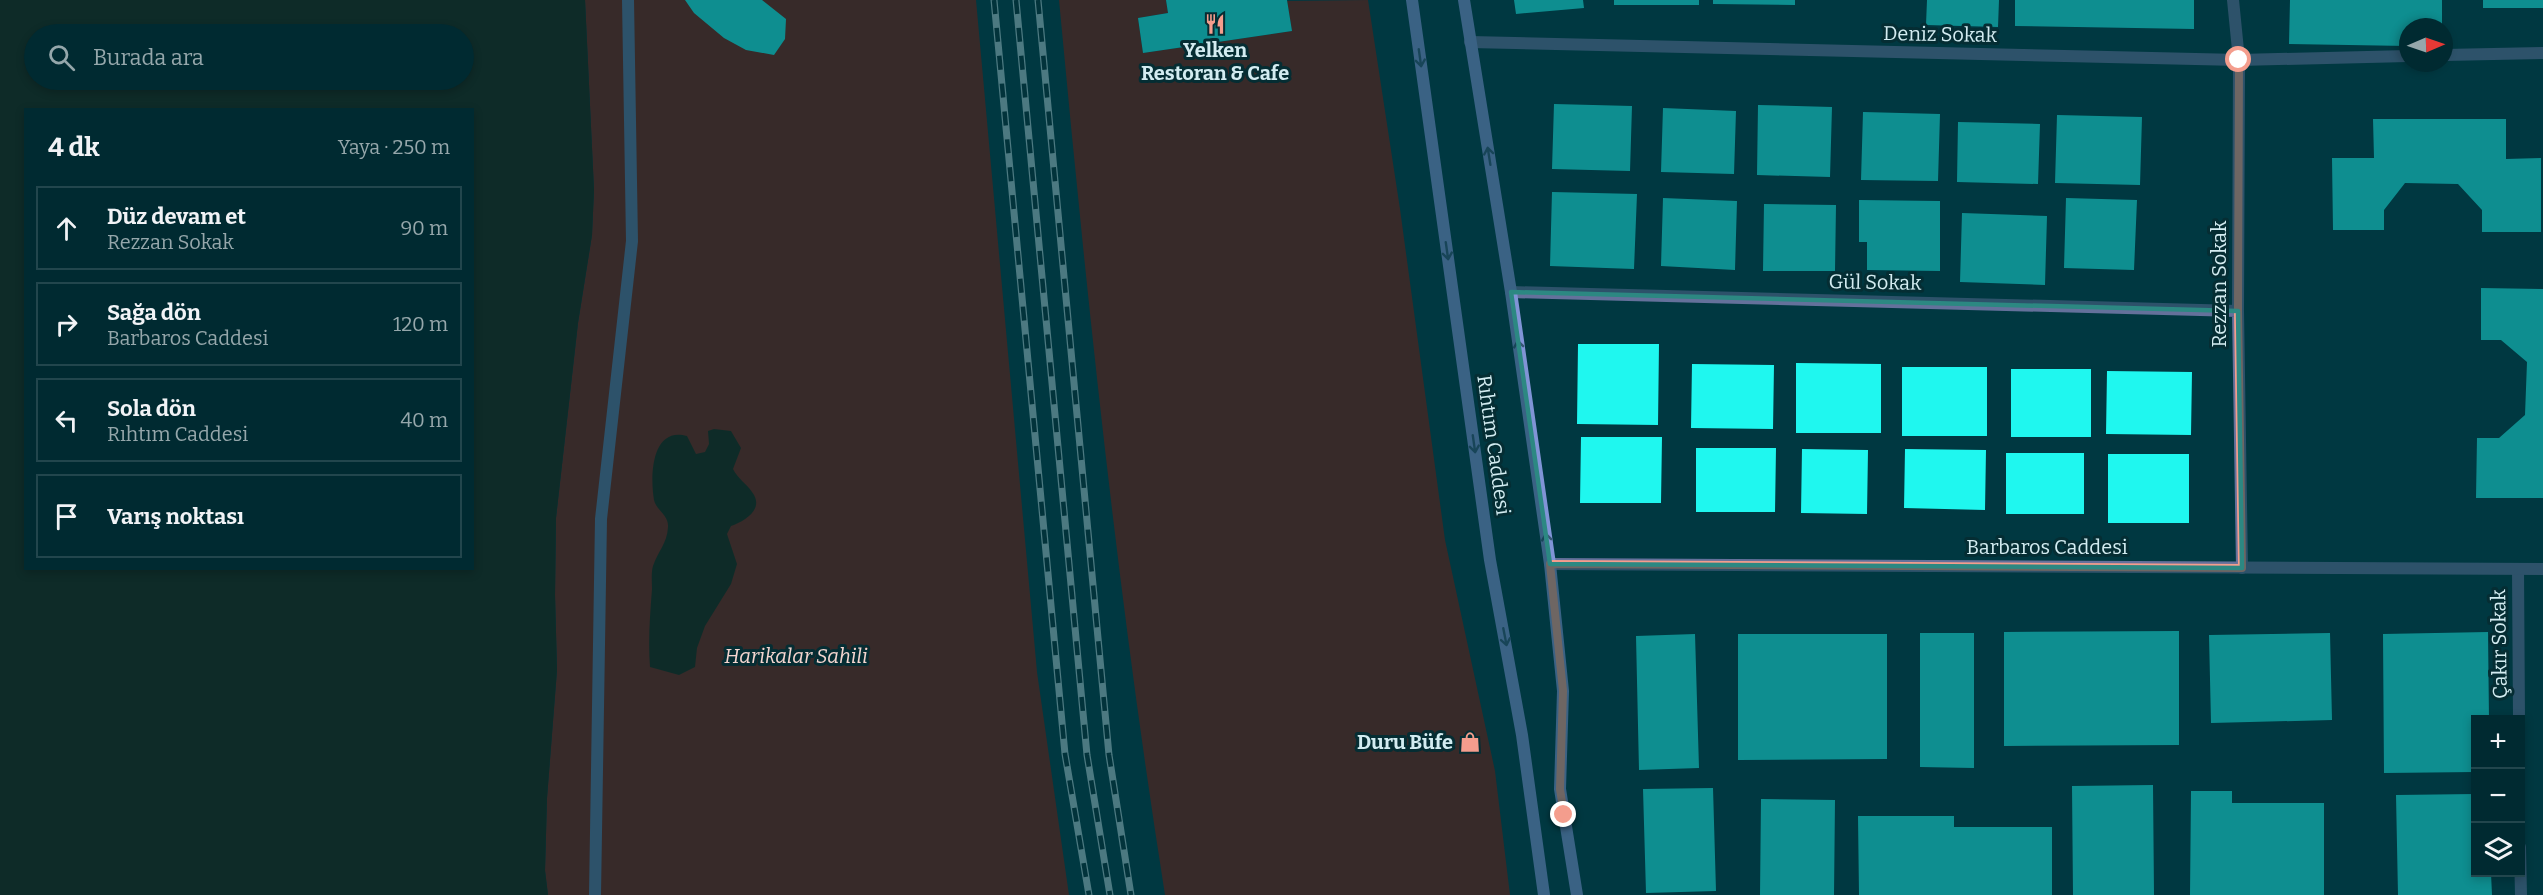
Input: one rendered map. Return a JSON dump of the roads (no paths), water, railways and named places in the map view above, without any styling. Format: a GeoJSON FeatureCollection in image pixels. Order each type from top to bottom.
{"type":"FeatureCollection","features":[{"type":"Feature","properties":{"kind":"main road","name":"Rıhtım Caddesi"},"geometry":{"type":"LineString","coordinates":[[1412,0],[1490,561],[1522,735],[1544,895]]}},
{"type":"Feature","properties":{"kind":"main road","name":"Rıhtım Caddesi"},"geometry":{"type":"LineString","coordinates":[[1464,0],[1511,292],[1550,564],[1563,691],[1560,789],[1577,895]]}},
{"type":"Feature","properties":{"kind":"street"},"geometry":{"type":"LineString","coordinates":[[595,895],[601,519],[632,241],[628,0]]}},
{"type":"Feature","properties":{"kind":"street","name":"Rezzan Sokak"},"geometry":{"type":"LineString","coordinates":[[2233,0],[2239,60],[2238,311],[2242,568]]}},
{"type":"Feature","properties":{"kind":"street","name":"Deniz Sokak"},"geometry":{"type":"LineString","coordinates":[[1470,42],[2239,60],[2399,56]]}},
{"type":"Feature","properties":{"kind":"street"},"geometry":{"type":"LineString","coordinates":[[2453,55],[2543,53]]}},
{"type":"Feature","properties":{"kind":"street","name":"Gül Sokak"},"geometry":{"type":"LineString","coordinates":[[1511,292],[2238,311]]}},
{"type":"Feature","properties":{"kind":"street","name":"Barbaros Caddesi"},"geometry":{"type":"LineString","coordinates":[[1550,564],[2543,569]]}},
{"type":"Feature","properties":{"kind":"street","name":"Çakır Sokak"},"geometry":{"type":"LineString","coordinates":[[2518,569],[2519,715]]}},
{"type":"Feature","properties":{"kind":"street"},"geometry":{"type":"LineString","coordinates":[[2521,877],[2521,895]]}},
{"type":"Feature","properties":{"kind":"railway"},"geometry":{"type":"LineString","coordinates":[[994,0],[1065,754],[1089,895]]}},
{"type":"Feature","properties":{"kind":"railway"},"geometry":{"type":"LineString","coordinates":[[1016,0],[1087,755],[1110,895]]}},
{"type":"Feature","properties":{"kind":"railway"},"geometry":{"type":"LineString","coordinates":[[1038,0],[1109,755],[1131,895]]}},
{"type":"Feature","properties":{"kind":"place","name":"Yelken Restoran & Cafe"},"geometry":{"type":"Point","coordinates":[1215,24]}},
{"type":"Feature","properties":{"kind":"place","name":"Duru Büfe"},"geometry":{"type":"Point","coordinates":[1470,742]}},
{"type":"Feature","properties":{"kind":"park label","name":"Harikalar Sahili"},"geometry":{"type":"Point","coordinates":[796,656]}}]}
